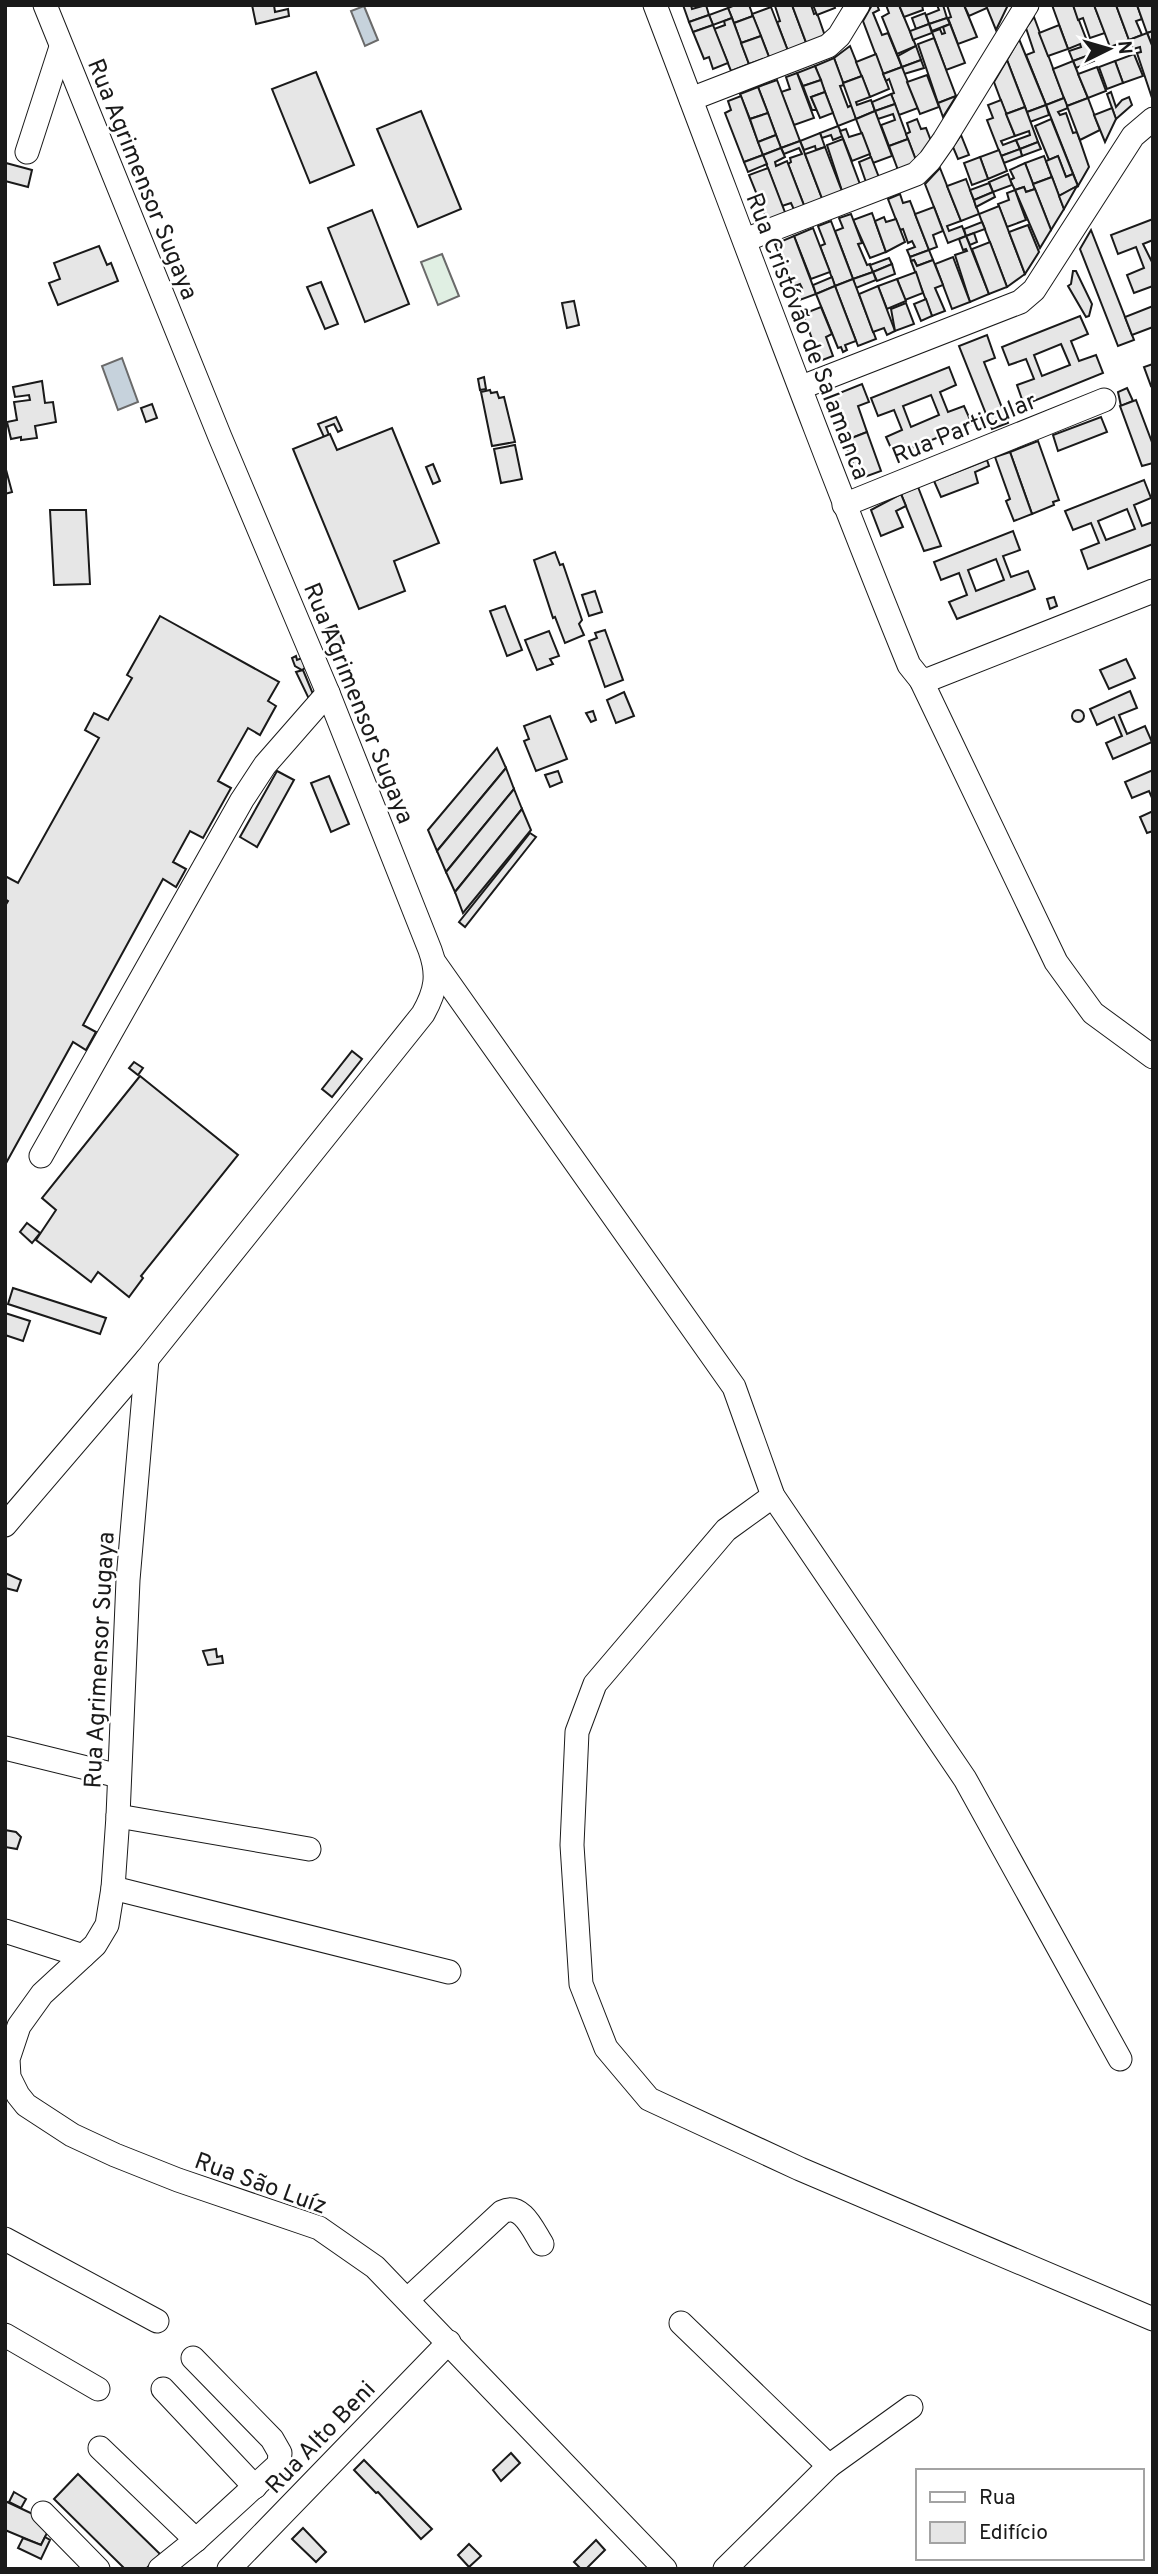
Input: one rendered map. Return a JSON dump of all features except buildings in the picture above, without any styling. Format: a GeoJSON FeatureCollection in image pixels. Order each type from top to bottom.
{"type":"FeatureCollection","features":[{"type":"Feature","properties":{"kind":"street","name":"Rua Agrimensor Sugaya"},"geometry":{"type":"LineString","coordinates":[[5,1525],[147,1359],[423,1014],[432,998],[436,980],[434,962],[328,693],[220,438],[44,5]]}},
{"type":"Feature","properties":{"kind":"street","name":"Rua Cristóvão de Salamanca"},"geometry":{"type":"LineString","coordinates":[[655,5],[802,387],[844,505],[909,665],[921,680],[1056,962],[1093,1013],[1153,1057]]}},
{"type":"Feature","properties":{"kind":"street"},"geometry":{"type":"LineString","coordinates":[[691,99],[828,46],[839,36],[858,5]]}},
{"type":"Feature","properties":{"kind":"street"},"geometry":{"type":"LineString","coordinates":[[745,240],[916,174],[944,140],[1027,5]]}},
{"type":"Feature","properties":{"kind":"street"},"geometry":{"type":"LineString","coordinates":[[27,152],[61,47]]}},
{"type":"Feature","properties":{"kind":"street"},"geometry":{"type":"LineString","coordinates":[[802,387],[1020,302],[1034,290],[1133,136],[1153,119]]}},
{"type":"Feature","properties":{"kind":"street","name":"Rua Particular"},"geometry":{"type":"LineString","coordinates":[[844,505],[1104,400]]}},
{"type":"Feature","properties":{"kind":"street"},"geometry":{"type":"LineString","coordinates":[[921,680],[1153,591]]}},
{"type":"Feature","properties":{"kind":"street"},"geometry":{"type":"LineString","coordinates":[[41,1156],[242,800],[265,765],[328,693]]}},
{"type":"Feature","properties":{"kind":"street"},"geometry":{"type":"LineString","coordinates":[[434,962],[734,1388],[773,1496],[965,1779],[1121,2059]]}},
{"type":"Feature","properties":{"kind":"street","name":"Rua Agrimensor Sugaya"},"geometry":{"type":"LineString","coordinates":[[83,1956],[95,1945],[107,1924],[113,1888],[128,1580],[147,1359]]}},
{"type":"Feature","properties":{"kind":"street"},"geometry":{"type":"LineString","coordinates":[[773,1496],[726,1530],[595,1684],[577,1732],[572,1845],[581,1983],[607,2048],[649,2099],[800,2169],[1153,2319]]}},
{"type":"Feature","properties":{"kind":"street"},"geometry":{"type":"LineString","coordinates":[[5,1748],[119,1776]]}},
{"type":"Feature","properties":{"kind":"street"},"geometry":{"type":"LineString","coordinates":[[118,1816],[309,1849]]}},
{"type":"Feature","properties":{"kind":"street"},"geometry":{"type":"LineString","coordinates":[[113,1888],[449,1972]]}},
{"type":"Feature","properties":{"kind":"street"},"geometry":{"type":"LineString","coordinates":[[5,1931],[83,1956]]}},
{"type":"Feature","properties":{"kind":"street","name":"Rua São Luíz"},"geometry":{"type":"LineString","coordinates":[[83,1956],[42,1994],[19,2026],[7,2067],[18,2095],[26,2105],[72,2135],[115,2155],[177,2180],[319,2228],[375,2267],[665,2569]]}},
{"type":"Feature","properties":{"kind":"street"},"geometry":{"type":"LineString","coordinates":[[408,2299],[502,2212],[509,2209],[517,2210],[525,2217],[542,2244]]}},
{"type":"Feature","properties":{"kind":"street"},"geometry":{"type":"LineString","coordinates":[[5,2239],[157,2321]]}},
{"type":"Feature","properties":{"kind":"street"},"geometry":{"type":"LineString","coordinates":[[681,2323],[829,2466]]}},
{"type":"Feature","properties":{"kind":"street"},"geometry":{"type":"LineString","coordinates":[[5,2335],[99,2389]]}},
{"type":"Feature","properties":{"kind":"street","name":"Rua Alto Beni"},"geometry":{"type":"LineString","coordinates":[[229,2569],[449,2342]]}},
{"type":"Feature","properties":{"kind":"street"},"geometry":{"type":"LineString","coordinates":[[175,2564],[196,2540],[279,2464],[280,2453],[272,2439],[193,2358]]}},
{"type":"Feature","properties":{"kind":"street"},"geometry":{"type":"LineString","coordinates":[[163,2389],[255,2487]]}},
{"type":"Feature","properties":{"kind":"street"},"geometry":{"type":"LineString","coordinates":[[725,2569],[829,2466],[911,2407]]}},
{"type":"Feature","properties":{"kind":"street"},"geometry":{"type":"LineString","coordinates":[[100,2448],[196,2540]]}},
{"type":"Feature","properties":{"kind":"street"},"geometry":{"type":"LineString","coordinates":[[43,2513],[98,2569]]}},
{"type":"Feature","properties":{"kind":"green space"},"geometry":{"type":"Polygon","coordinates":[[[442,254],[459,296],[438,305],[421,262],[442,254]]]}},
{"type":"Feature","properties":{"kind":"shaded area"},"geometry":{"type":"Polygon","coordinates":[[[364,6],[378,40],[365,46],[351,11],[364,6]]]}},
{"type":"Feature","properties":{"kind":"shaded area"},"geometry":{"type":"Polygon","coordinates":[[[122,358],[138,402],[118,410],[102,366],[122,358]]]}}]}
